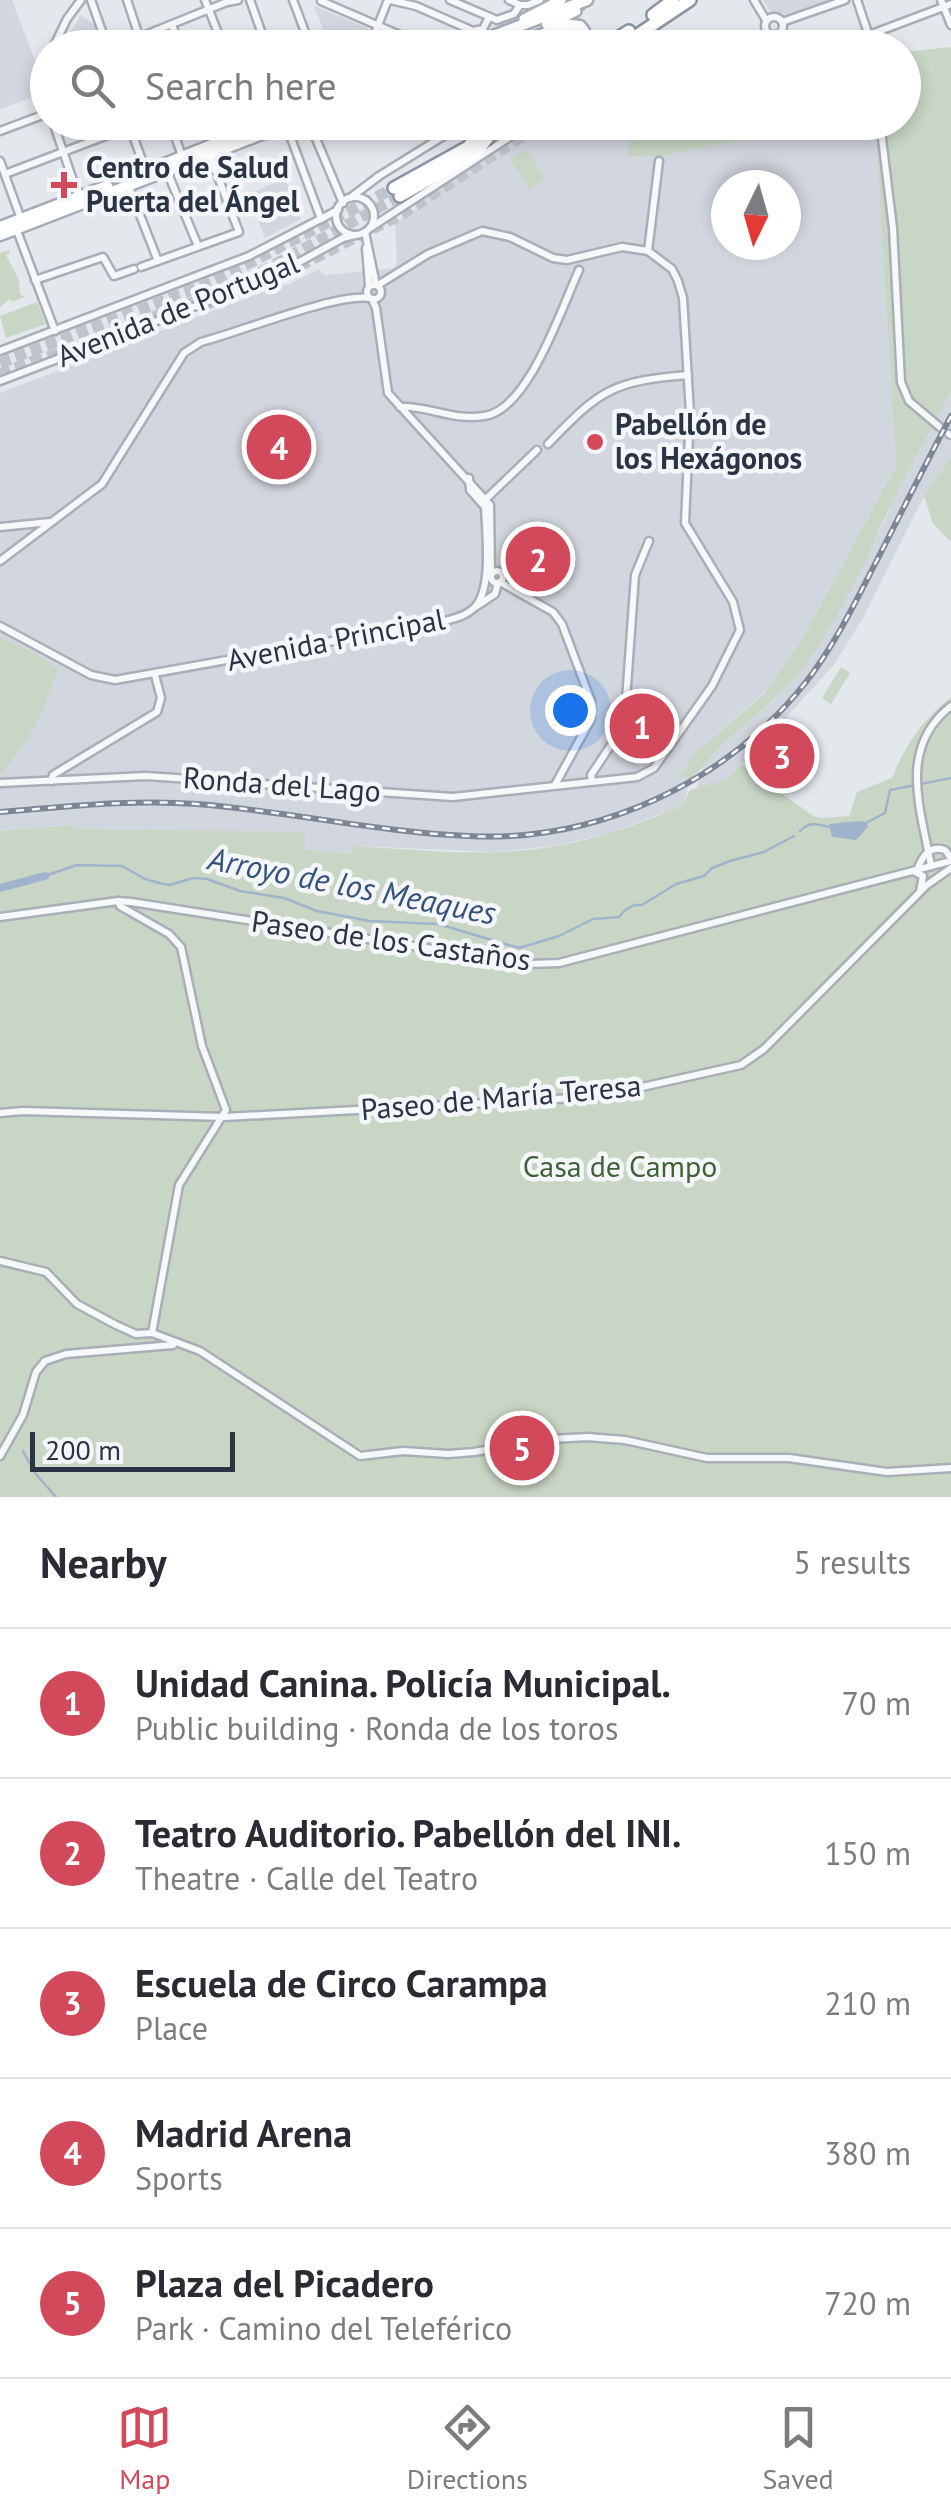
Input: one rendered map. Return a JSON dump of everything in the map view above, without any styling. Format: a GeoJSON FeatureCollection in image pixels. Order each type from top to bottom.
{"type":"FeatureCollection","features":[{"type":"Feature","properties":{"kind":"highway"},"geometry":{"type":"LineString","coordinates":[[629,30],[673,0]]}},
{"type":"Feature","properties":{"kind":"highway"},"geometry":{"type":"LineString","coordinates":[[645,30],[690,0]]}},
{"type":"Feature","properties":{"kind":"highway"},"geometry":{"type":"LineString","coordinates":[[474,140],[397,192],[476,153],[486,140]]}},
{"type":"Feature","properties":{"kind":"main road"},"geometry":{"type":"LineString","coordinates":[[499,30],[561,0]]}},
{"type":"Feature","properties":{"kind":"main road"},"geometry":{"type":"LineString","coordinates":[[508,30],[587,0]]}},
{"type":"Feature","properties":{"kind":"main road"},"geometry":{"type":"LineString","coordinates":[[531,30],[571,14]]}},
{"type":"Feature","properties":{"kind":"main road"},"geometry":{"type":"LineString","coordinates":[[555,30],[570,25],[583,30]]}},
{"type":"Feature","properties":{"kind":"main road"},"geometry":{"type":"LineString","coordinates":[[0,235],[19,224],[128,185],[227,140]]}},
{"type":"Feature","properties":{"kind":"main road"},"geometry":{"type":"LineString","coordinates":[[80,201],[146,171],[236,140]]}},
{"type":"Feature","properties":{"kind":"main road"},"geometry":{"type":"LineString","coordinates":[[0,227],[19,224]]}},
{"type":"Feature","properties":{"kind":"street"},"geometry":{"type":"LineString","coordinates":[[61,30],[81,0]]}},
{"type":"Feature","properties":{"kind":"street"},"geometry":{"type":"LineString","coordinates":[[91,0],[102,30]]}},
{"type":"Feature","properties":{"kind":"street"},"geometry":{"type":"LineString","coordinates":[[127,0],[138,30]]}},
{"type":"Feature","properties":{"kind":"street"},"geometry":{"type":"LineString","coordinates":[[159,30],[207,4],[238,0]]}},
{"type":"Feature","properties":{"kind":"street"},"geometry":{"type":"LineString","coordinates":[[250,0],[261,30]]}},
{"type":"Feature","properties":{"kind":"street"},"geometry":{"type":"LineString","coordinates":[[293,0],[304,30]]}},
{"type":"Feature","properties":{"kind":"street"},"geometry":{"type":"LineString","coordinates":[[376,30],[389,0],[416,6],[470,30]]}},
{"type":"Feature","properties":{"kind":"street"},"geometry":{"type":"LineString","coordinates":[[450,0],[491,18],[514,14],[520,5]]}},
{"type":"Feature","properties":{"kind":"street"},"geometry":{"type":"LineString","coordinates":[[509,0],[528,6],[540,0]]}},
{"type":"Feature","properties":{"kind":"street"},"geometry":{"type":"LineString","coordinates":[[754,0],[766,21],[766,30]]}},
{"type":"Feature","properties":{"kind":"street"},"geometry":{"type":"LineString","coordinates":[[782,22],[845,0]]}},
{"type":"Feature","properties":{"kind":"street"},"geometry":{"type":"LineString","coordinates":[[857,0],[867,30]]}},
{"type":"Feature","properties":{"kind":"street"},"geometry":{"type":"LineString","coordinates":[[321,1],[389,30]]}},
{"type":"Feature","properties":{"kind":"street"},"geometry":{"type":"LineString","coordinates":[[207,4],[217,30]]}},
{"type":"Feature","properties":{"kind":"street"},"geometry":{"type":"LineString","coordinates":[[881,30],[946,4],[951,25]]}},
{"type":"Feature","properties":{"kind":"street"},"geometry":{"type":"LineString","coordinates":[[477,30],[491,18]]}},
{"type":"Feature","properties":{"kind":"street"},"geometry":{"type":"LineString","coordinates":[[766,21],[776,18],[782,22]]}},
{"type":"Feature","properties":{"kind":"street"},"geometry":{"type":"LineString","coordinates":[[781,30],[782,22]]}},
{"type":"Feature","properties":{"kind":"street"},"geometry":{"type":"LineString","coordinates":[[172,25],[174,30]]}},
{"type":"Feature","properties":{"kind":"street"},"geometry":{"type":"LineString","coordinates":[[0,132],[30,120]]}},
{"type":"Feature","properties":{"kind":"street"},"geometry":{"type":"LineString","coordinates":[[59,140],[80,201]]}},
{"type":"Feature","properties":{"kind":"street"},"geometry":{"type":"LineString","coordinates":[[5,174],[92,140]]}},
{"type":"Feature","properties":{"kind":"street"},"geometry":{"type":"LineString","coordinates":[[135,140],[146,171]]}},
{"type":"Feature","properties":{"kind":"street"},"geometry":{"type":"LineString","coordinates":[[176,140],[182,157]]}},
{"type":"Feature","properties":{"kind":"street"},"geometry":{"type":"LineString","coordinates":[[36,280],[103,257],[114,276],[239,232],[211,140]]}},
{"type":"Feature","properties":{"kind":"street"},"geometry":{"type":"LineString","coordinates":[[294,140],[321,218]]}},
{"type":"Feature","properties":{"kind":"street"},"geometry":{"type":"LineString","coordinates":[[317,140],[343,204],[340,227],[363,236],[374,217],[371,206],[362,198],[343,204]]}},
{"type":"Feature","properties":{"kind":"street","name":"Avenida de Portugal"},"geometry":{"type":"LineString","coordinates":[[0,352],[249,256],[321,218],[437,140]]}},
{"type":"Feature","properties":{"kind":"street","name":"Avenida de Portugal"},"geometry":{"type":"LineString","coordinates":[[0,381],[248,286],[343,238],[363,236],[507,140]]}},
{"type":"Feature","properties":{"kind":"street"},"geometry":{"type":"LineString","coordinates":[[882,140],[893,228],[900,382],[909,401],[941,428]]}},
{"type":"Feature","properties":{"kind":"street"},"geometry":{"type":"LineString","coordinates":[[0,161],[4,184],[55,331]]}},
{"type":"Feature","properties":{"kind":"street"},"geometry":{"type":"LineString","coordinates":[[648,251],[658,161]]}},
{"type":"Feature","properties":{"kind":"street"},"geometry":{"type":"LineString","coordinates":[[166,167],[198,246]]}},
{"type":"Feature","properties":{"kind":"street"},"geometry":{"type":"LineString","coordinates":[[128,185],[158,261]]}},
{"type":"Feature","properties":{"kind":"street"},"geometry":{"type":"LineString","coordinates":[[0,561],[102,484],[184,353],[201,342],[372,292],[428,254],[482,232],[510,237],[553,258],[584,258],[622,246],[648,251],[672,269],[678,280],[683,298],[688,375],[614,387],[595,399],[548,444]]}},
{"type":"Feature","properties":{"kind":"street","name":"Avenida Principal"},"geometry":{"type":"LineString","coordinates":[[0,626],[91,675],[115,680],[445,622],[476,606],[485,589],[483,503],[470,490],[468,478],[388,393],[363,236]]}},
{"type":"Feature","properties":{"kind":"street"},"geometry":{"type":"LineString","coordinates":[[399,407],[412,406],[449,417],[499,412],[532,374],[579,270]]}},
{"type":"Feature","properties":{"kind":"street","name":"Ronda del Lago"},"geometry":{"type":"LineString","coordinates":[[4,783],[146,776],[453,797],[637,777],[654,768],[712,686],[740,630],[733,602],[685,523],[688,375]]}},
{"type":"Feature","properties":{"kind":"street"},"geometry":{"type":"LineString","coordinates":[[487,498],[537,450]]}},
{"type":"Feature","properties":{"kind":"street"},"geometry":{"type":"LineString","coordinates":[[468,478],[487,498],[492,511],[492,560],[495,572],[502,575],[495,594],[476,606]]}},
{"type":"Feature","properties":{"kind":"street"},"geometry":{"type":"LineString","coordinates":[[0,527],[52,522]]}},
{"type":"Feature","properties":{"kind":"street"},"geometry":{"type":"LineString","coordinates":[[592,781],[591,775],[614,742],[625,714],[634,575],[649,542]]}},
{"type":"Feature","properties":{"kind":"street"},"geometry":{"type":"LineString","coordinates":[[499,582],[553,612],[562,624],[591,701],[591,719],[555,785]]}},
{"type":"Feature","properties":{"kind":"street"},"geometry":{"type":"LineString","coordinates":[[51,781],[53,774],[157,712],[160,698],[155,675]]}},
{"type":"Feature","properties":{"kind":"street"},"geometry":{"type":"LineString","coordinates":[[927,885],[930,850],[917,782],[917,755],[925,734],[951,706]]}},
{"type":"Feature","properties":{"kind":"street"},"geometry":{"type":"LineString","coordinates":[[564,767],[576,783]]}},
{"type":"Feature","properties":{"kind":"street"},"geometry":{"type":"LineString","coordinates":[[920,892],[923,876],[915,870],[930,850],[942,849],[951,862]]}},
{"type":"Feature","properties":{"kind":"street","name":"Paseo de los Castaños"},"geometry":{"type":"LineString","coordinates":[[0,917],[118,901],[529,964],[559,963],[951,862]]}},
{"type":"Feature","properties":{"kind":"street","name":"Paseo de María Teresa"},"geometry":{"type":"LineString","coordinates":[[0,1113],[224,1117],[398,1110],[606,1095],[741,1066],[764,1049],[951,862]]}},
{"type":"Feature","properties":{"kind":"street"},"geometry":{"type":"LineString","coordinates":[[118,901],[120,906],[169,934],[181,948],[202,1046],[226,1110],[179,1185],[152,1333]]}},
{"type":"Feature","properties":{"kind":"street"},"geometry":{"type":"LineString","coordinates":[[0,1261],[46,1272],[86,1311],[136,1334],[152,1333],[210,1356],[360,1456],[403,1451],[474,1452],[551,1439],[602,1437],[707,1458],[790,1458],[887,1472],[951,1468]]}},
{"type":"Feature","properties":{"kind":"street"},"geometry":{"type":"LineString","coordinates":[[128,1348],[136,1334]]}},
{"type":"Feature","properties":{"kind":"street"},"geometry":{"type":"LineString","coordinates":[[0,1456],[19,1423],[36,1372],[45,1362],[66,1354],[180,1344]]}},
{"type":"Feature","properties":{"kind":"shaded area"},"geometry":{"type":"Polygon","coordinates":[[[0,0],[12,0],[30,47],[30,98],[0,109],[0,0]]]}},
{"type":"Feature","properties":{"kind":"shaded area"},"geometry":{"type":"Polygon","coordinates":[[[763,0],[831,0],[789,15],[770,11],[763,0]]]}},
{"type":"Feature","properties":{"kind":"shaded area"},"geometry":{"type":"Polygon","coordinates":[[[314,6],[368,28],[367,30],[323,30],[314,6]]]}},
{"type":"Feature","properties":{"kind":"shaded area"},"geometry":{"type":"Polygon","coordinates":[[[81,15],[100,30],[72,30],[81,15]]]}},
{"type":"Feature","properties":{"kind":"shaded area"},"geometry":{"type":"Polygon","coordinates":[[[516,140],[630,140],[629,157],[659,156],[743,140],[876,140],[896,466],[803,638],[768,689],[695,753],[681,776],[690,778],[683,806],[609,833],[555,846],[495,852],[355,846],[353,854],[303,849],[304,832],[72,829],[71,825],[0,831],[0,393],[288,285],[319,269],[325,275],[394,268],[395,223],[427,202],[425,197],[516,140]]]}},
{"type":"Feature","properties":{"kind":"shaded area"},"geometry":{"type":"Polygon","coordinates":[[[285,179],[301,219],[265,238],[248,194],[285,179]]]}},
{"type":"Feature","properties":{"kind":"shaded area"},"geometry":{"type":"Polygon","coordinates":[[[951,392],[951,432],[947,438],[951,457],[924,496],[863,618],[833,666],[788,715],[783,727],[724,781],[700,790],[697,786],[706,759],[774,700],[820,643],[884,522],[905,472],[951,392]]]}},
{"type":"Feature","properties":{"kind":"green space"},"geometry":{"type":"Polygon","coordinates":[[[951,47],[951,392],[937,416],[944,424],[938,432],[931,429],[843,604],[809,660],[699,771],[690,778],[680,776],[695,753],[765,693],[803,638],[896,466],[876,140],[921,140],[921,50],[951,47]]]}},
{"type":"Feature","properties":{"kind":"green space"},"geometry":{"type":"Polygon","coordinates":[[[629,140],[743,140],[659,156],[628,157],[629,140]]]}},
{"type":"Feature","properties":{"kind":"green space"},"geometry":{"type":"Polygon","coordinates":[[[526,149],[545,179],[529,189],[510,159],[526,149]]]}},
{"type":"Feature","properties":{"kind":"green space"},"geometry":{"type":"Polygon","coordinates":[[[9,250],[6,255],[19,280],[20,294],[25,297],[12,302],[10,299],[0,307],[0,253],[9,250]]]}},
{"type":"Feature","properties":{"kind":"green space"},"geometry":{"type":"Polygon","coordinates":[[[37,302],[46,324],[6,338],[0,316],[37,302]]]}},
{"type":"Feature","properties":{"kind":"green space"},"geometry":{"type":"Polygon","coordinates":[[[951,457],[951,542],[933,524],[924,496],[951,457]]]}},
{"type":"Feature","properties":{"kind":"green space"},"geometry":{"type":"Polygon","coordinates":[[[0,638],[29,650],[58,669],[35,724],[0,774],[0,638]]]}},
{"type":"Feature","properties":{"kind":"green space"},"geometry":{"type":"Polygon","coordinates":[[[841,667],[850,673],[831,704],[822,698],[841,667]]]}},
{"type":"Feature","properties":{"kind":"green space","name":"Casa de Campo"},"geometry":{"type":"Polygon","coordinates":[[[951,697],[951,1497],[0,1497],[0,831],[72,825],[73,829],[305,832],[304,849],[352,854],[354,846],[455,852],[531,850],[589,839],[682,806],[690,790],[724,781],[742,765],[812,815],[849,816],[857,792],[892,778],[916,733],[951,697]]]}},
{"type":"Feature","properties":{"kind":"water"},"geometry":{"type":"Polygon","coordinates":[[[866,822],[868,827],[856,840],[832,837],[829,824],[866,822]]]}},
{"type":"Feature","properties":{"kind":"waterway","name":"Arroyo de los Meaques"},"geometry":{"type":"LineString","coordinates":[[866,823],[885,813],[890,790],[951,778]]}},
{"type":"Feature","properties":{"kind":"waterway","name":"Arroyo de los Meaques"},"geometry":{"type":"LineString","coordinates":[[800,831],[817,824],[829,827]]}},
{"type":"Feature","properties":{"kind":"waterway","name":"Arroyo de los Meaques"},"geometry":{"type":"LineString","coordinates":[[45,876],[77,865],[122,866],[159,883],[207,879],[240,891],[284,898],[317,911],[370,921],[438,924],[519,948],[559,936],[593,919],[619,917],[676,884],[704,876],[730,861],[764,852],[794,836]]}},
{"type":"Feature","properties":{"kind":"waterway","name":"Arroyo de los Meaques"},"geometry":{"type":"LineString","coordinates":[[0,888],[45,876]]}},
{"type":"Feature","properties":{"kind":"waterway"},"geometry":{"type":"LineString","coordinates":[[23,1451],[35,1473],[56,1497]]}},
{"type":"Feature","properties":{"kind":"tunnel"},"geometry":{"type":"LineString","coordinates":[[576,11],[592,0]]}},
{"type":"Feature","properties":{"kind":"tunnel"},"geometry":{"type":"LineString","coordinates":[[207,304],[270,281],[404,213],[517,140]]}},
{"type":"Feature","properties":{"kind":"tunnel"},"geometry":{"type":"LineString","coordinates":[[0,363],[213,282],[394,188]]}},
{"type":"Feature","properties":{"kind":"tunnel"},"geometry":{"type":"LineString","coordinates":[[107,334],[217,293],[400,196]]}},
{"type":"Feature","properties":{"kind":"tunnel"},"geometry":{"type":"LineString","coordinates":[[32,362],[113,335]]}},
{"type":"Feature","properties":{"kind":"tunnel"},"geometry":{"type":"LineString","coordinates":[[0,374],[38,359]]}},
{"type":"Feature","properties":{"kind":"railway"},"geometry":{"type":"LineString","coordinates":[[0,812],[172,803],[434,834],[516,836],[611,817],[655,800],[738,750],[806,682],[851,610],[951,416]]}},
{"type":"Feature","properties":{"kind":"place","name":"Centro de Salud Puerta del Ángel"},"geometry":{"type":"Point","coordinates":[64,185]}},
{"type":"Feature","properties":{"kind":"place","name":"Pabellón de los Hexágonos"},"geometry":{"type":"Point","coordinates":[595,442]}},
{"type":"Feature","properties":{"kind":"place","name":"Madrid Arena"},"geometry":{"type":"Point","coordinates":[279,447]}},
{"type":"Feature","properties":{"kind":"place","name":"Teatro Auditorio. Pabellón del INI."},"geometry":{"type":"Point","coordinates":[538,559]}},
{"type":"Feature","properties":{"kind":"place","name":"Unidad Canina. Policía Municipal."},"geometry":{"type":"Point","coordinates":[642,726]}},
{"type":"Feature","properties":{"kind":"place","name":"Escuela de Circo Carampa"},"geometry":{"type":"Point","coordinates":[782,756]}},
{"type":"Feature","properties":{"kind":"place","name":"Plaza del Picadero"},"geometry":{"type":"Point","coordinates":[522,1448]}}]}
